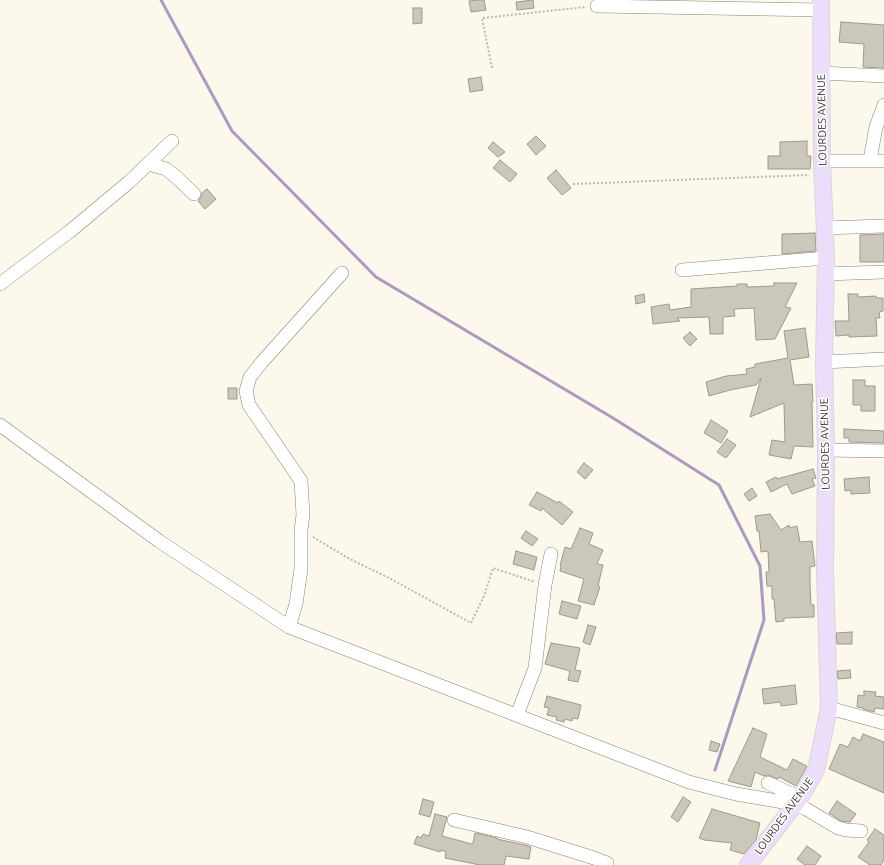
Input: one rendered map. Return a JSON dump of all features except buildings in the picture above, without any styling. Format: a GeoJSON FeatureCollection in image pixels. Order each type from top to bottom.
{"type":"FeatureCollection","features":[{"type":"Feature","properties":{"kind":"main road","name":"LOURDES AVENUE"},"geometry":{"type":"LineString","coordinates":[[748,865],[797,801],[816,770],[829,708],[825,573],[826,450],[824,362],[826,258],[822,168],[821,5]]}},
{"type":"Feature","properties":{"kind":"street"},"geometry":{"type":"LineString","coordinates":[[597,6],[821,5]]}},
{"type":"Feature","properties":{"kind":"street"},"geometry":{"type":"LineString","coordinates":[[821,73],[884,76]]}},
{"type":"Feature","properties":{"kind":"street"},"geometry":{"type":"LineString","coordinates":[[870,160],[876,127],[884,105]]}},
{"type":"Feature","properties":{"kind":"street"},"geometry":{"type":"LineString","coordinates":[[0,284],[69,232],[129,182],[172,141]]}},
{"type":"Feature","properties":{"kind":"street"},"geometry":{"type":"LineString","coordinates":[[822,168],[870,160],[884,161]]}},
{"type":"Feature","properties":{"kind":"street"},"geometry":{"type":"LineString","coordinates":[[149,164],[166,169],[194,194]]}},
{"type":"Feature","properties":{"kind":"street"},"geometry":{"type":"LineString","coordinates":[[824,228],[884,226]]}},
{"type":"Feature","properties":{"kind":"street"},"geometry":{"type":"LineString","coordinates":[[682,270],[826,258]]}},
{"type":"Feature","properties":{"kind":"street"},"geometry":{"type":"LineString","coordinates":[[825,274],[884,272]]}},
{"type":"Feature","properties":{"kind":"street"},"geometry":{"type":"LineString","coordinates":[[289,627],[299,590],[302,569],[301,530],[303,515],[301,481],[249,405],[246,391],[250,377],[262,362],[342,273]]}},
{"type":"Feature","properties":{"kind":"street"},"geometry":{"type":"LineString","coordinates":[[824,362],[884,359]]}},
{"type":"Feature","properties":{"kind":"street"},"geometry":{"type":"LineString","coordinates":[[0,425],[159,541],[289,627],[689,782],[736,794],[797,801]]}},
{"type":"Feature","properties":{"kind":"street"},"geometry":{"type":"LineString","coordinates":[[826,450],[884,451]]}},
{"type":"Feature","properties":{"kind":"street"},"geometry":{"type":"LineString","coordinates":[[517,715],[535,668],[550,554]]}},
{"type":"Feature","properties":{"kind":"street"},"geometry":{"type":"LineString","coordinates":[[829,708],[884,723]]}},
{"type":"Feature","properties":{"kind":"street"},"geometry":{"type":"LineString","coordinates":[[768,783],[797,801],[806,809],[838,828],[861,831]]}},
{"type":"Feature","properties":{"kind":"street"},"geometry":{"type":"LineString","coordinates":[[454,820],[527,837],[594,858],[607,863],[608,865]]}},
{"type":"Feature","properties":{"kind":"path"},"geometry":{"type":"LineString","coordinates":[[492,68],[482,18],[597,6]]}},
{"type":"Feature","properties":{"kind":"path"},"geometry":{"type":"LineString","coordinates":[[573,184],[822,168]]}},
{"type":"Feature","properties":{"kind":"path"},"geometry":{"type":"LineString","coordinates":[[301,530],[348,558],[391,578],[471,623],[484,596],[493,568],[545,585]]}},
{"type":"Feature","properties":{"kind":"waterway"},"geometry":{"type":"LineString","coordinates":[[161,0],[232,131],[376,277],[613,418],[719,485],[760,566],[764,620],[715,770]]}}]}
